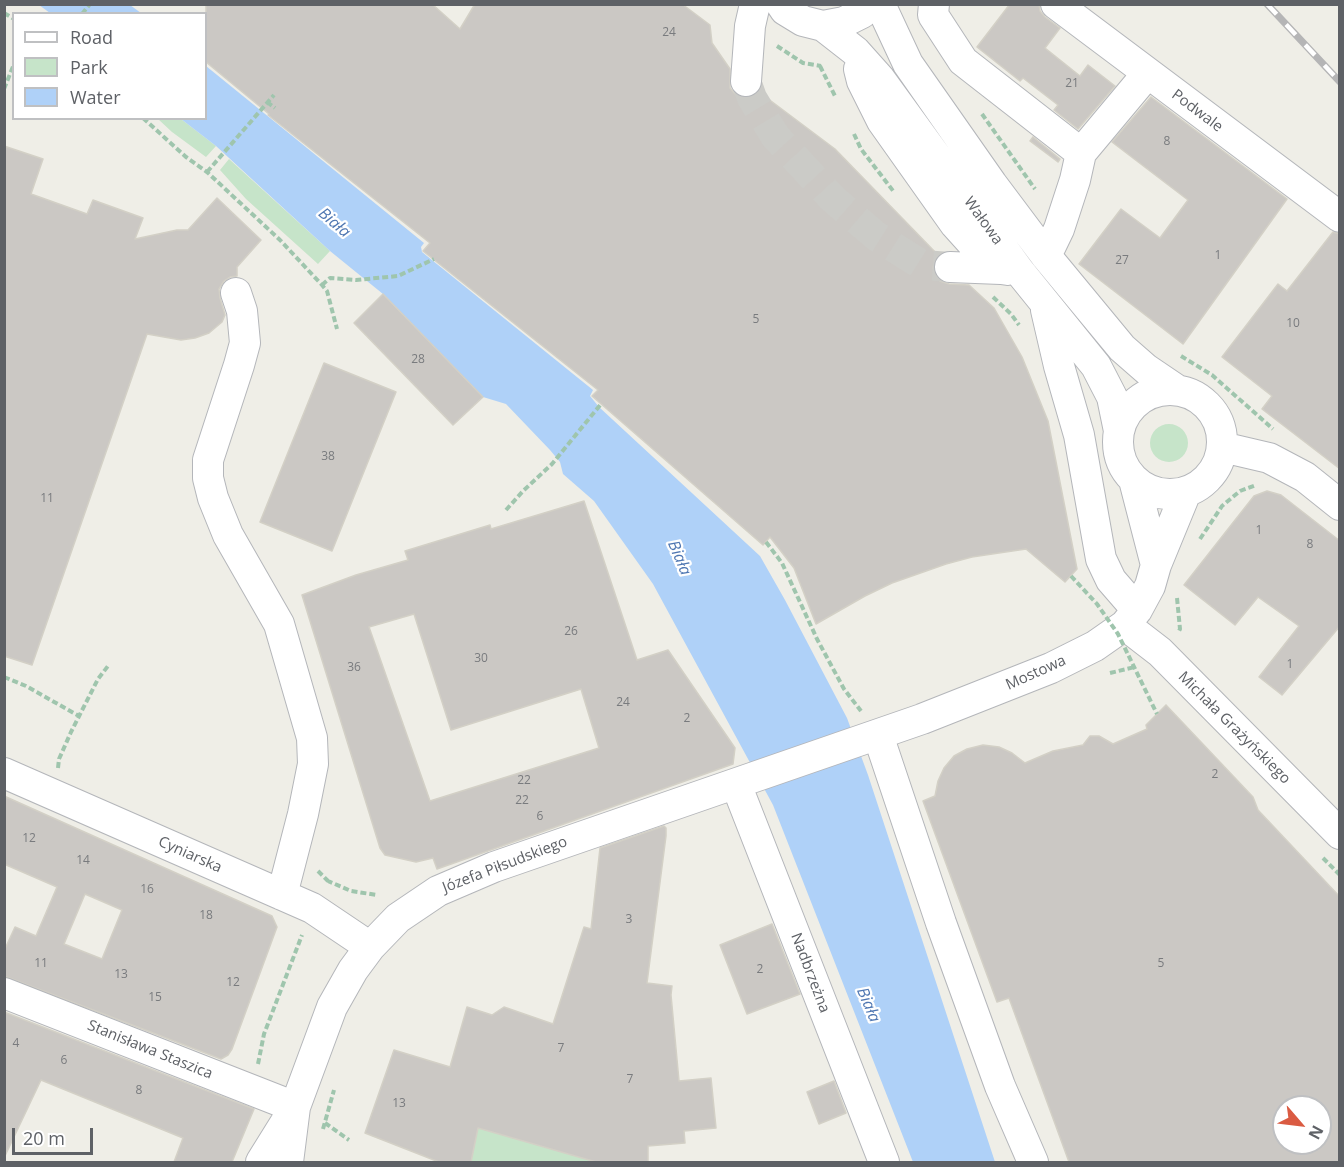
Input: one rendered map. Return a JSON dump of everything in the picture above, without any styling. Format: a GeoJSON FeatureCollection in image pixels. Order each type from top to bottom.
{"type":"FeatureCollection","features":[{"type":"Feature","properties":{"kind":"street"},"geometry":{"type":"LineString","coordinates":[[746,81],[748,45],[755,4]]}},
{"type":"Feature","properties":{"kind":"street"},"geometry":{"type":"LineString","coordinates":[[748,45],[802,17],[844,22],[862,13],[869,4]]}},
{"type":"Feature","properties":{"kind":"street","name":"Wałowa"},"geometry":{"type":"LineString","coordinates":[[880,4],[908,64],[992,184],[1046,256],[1122,348],[1146,369],[1177,390]]}},
{"type":"Feature","properties":{"kind":"street"},"geometry":{"type":"LineString","coordinates":[[934,4],[933,15],[963,61],[1081,153]]}},
{"type":"Feature","properties":{"kind":"street","name":"Podwale"},"geometry":{"type":"LineString","coordinates":[[1056,4],[1340,217]]}},
{"type":"Feature","properties":{"kind":"street","name":"Wałowa"},"geometry":{"type":"LineString","coordinates":[[802,17],[855,51],[880,79],[1010,270],[1045,304],[1096,366],[1112,397],[1119,431]]}},
{"type":"Feature","properties":{"kind":"street"},"geometry":{"type":"LineString","coordinates":[[1046,256],[1059,229],[1081,153],[1147,74]]}},
{"type":"Feature","properties":{"kind":"street"},"geometry":{"type":"LineString","coordinates":[[950,267],[1010,270]]}},
{"type":"Feature","properties":{"kind":"street"},"geometry":{"type":"LineString","coordinates":[[236,293],[242,310],[245,343],[208,460],[208,478],[219,516],[279,624],[312,738],[313,764],[282,895]]}},
{"type":"Feature","properties":{"kind":"street","name":"Michała Grażyńskiego"},"geometry":{"type":"LineString","coordinates":[[1045,304],[1059,366],[1079,435],[1101,560],[1131,617],[1160,652],[1340,834]]}},
{"type":"Feature","properties":{"kind":"street"},"geometry":{"type":"LineString","coordinates":[[1177,390],[1192,394],[1206,403],[1216,416],[1221,431],[1222,447],[1219,462],[1211,475],[1200,485],[1186,492],[1159,493],[1145,488],[1134,480],[1123,466],[1118,449],[1119,431],[1124,416],[1134,404],[1154,392],[1177,390]]}},
{"type":"Feature","properties":{"kind":"street"},"geometry":{"type":"LineString","coordinates":[[1222,447],[1269,459],[1305,477],[1340,505]]}},
{"type":"Feature","properties":{"kind":"street"},"geometry":{"type":"LineString","coordinates":[[1134,480],[1156,565]]}},
{"type":"Feature","properties":{"kind":"street","name":"Mostowa"},"geometry":{"type":"LineString","coordinates":[[746,780],[872,726],[966,703],[1051,668],[1095,646],[1131,617],[1150,586],[1156,565],[1186,492]]}},
{"type":"Feature","properties":{"kind":"street"},"geometry":{"type":"LineString","coordinates":[[872,726],[1000,1086],[1033,1162]]}},
{"type":"Feature","properties":{"kind":"street","name":"Cyniarska"},"geometry":{"type":"LineString","coordinates":[[4,773],[312,908],[370,947]]}},
{"type":"Feature","properties":{"kind":"street","name":"Józefa Piłsudskiego"},"geometry":{"type":"LineString","coordinates":[[261,1162],[295,1107],[332,1007],[353,970],[370,947],[398,918],[438,891],[494,867],[746,780]]}},
{"type":"Feature","properties":{"kind":"street","name":"Nadbrzeżna"},"geometry":{"type":"LineString","coordinates":[[746,780],[884,1162]]}},
{"type":"Feature","properties":{"kind":"street","name":"Stanisława Staszica"},"geometry":{"type":"LineString","coordinates":[[4,993],[295,1107]]}},
{"type":"Feature","properties":{"kind":"street","name":"Józefa Piłsudskiego"},"geometry":{"type":"LineString","coordinates":[[288,1162],[295,1107]]}},
{"type":"Feature","properties":{"kind":"path"},"geometry":{"type":"LineString","coordinates":[[4,89],[12,69]]}},
{"type":"Feature","properties":{"kind":"path"},"geometry":{"type":"LineString","coordinates":[[207,172],[274,95]]}},
{"type":"Feature","properties":{"kind":"path"},"geometry":{"type":"LineString","coordinates":[[267,102],[275,108]]}},
{"type":"Feature","properties":{"kind":"path"},"geometry":{"type":"LineString","coordinates":[[978,108],[1035,190]]}},
{"type":"Feature","properties":{"kind":"path"},"geometry":{"type":"LineString","coordinates":[[145,120],[186,157],[207,172],[280,240],[322,285],[327,291],[337,329]]}},
{"type":"Feature","properties":{"kind":"path"},"geometry":{"type":"LineString","coordinates":[[322,285],[330,278],[356,280],[398,276],[434,259]]}},
{"type":"Feature","properties":{"kind":"path"},"geometry":{"type":"LineString","coordinates":[[506,510],[552,464],[600,405]]}},
{"type":"Feature","properties":{"kind":"path"},"geometry":{"type":"LineString","coordinates":[[766,542],[782,563],[817,639],[844,689],[872,726]]}},
{"type":"Feature","properties":{"kind":"path"},"geometry":{"type":"LineString","coordinates":[[1071,576],[1097,604],[1118,634],[1157,714]]}},
{"type":"Feature","properties":{"kind":"path"},"geometry":{"type":"LineString","coordinates":[[1094,608],[1097,598]]}},
{"type":"Feature","properties":{"kind":"path"},"geometry":{"type":"LineString","coordinates":[[58,776],[59,759],[98,679],[108,666]]}},
{"type":"Feature","properties":{"kind":"path"},"geometry":{"type":"LineString","coordinates":[[4,677],[26,686],[79,716]]}},
{"type":"Feature","properties":{"kind":"path"},"geometry":{"type":"LineString","coordinates":[[292,858],[308,863],[328,881],[351,891],[377,895]]}},
{"type":"Feature","properties":{"kind":"path"},"geometry":{"type":"LineString","coordinates":[[253,1091],[264,1034],[312,908],[328,881]]}},
{"type":"Feature","properties":{"kind":"path"},"geometry":{"type":"LineString","coordinates":[[322,1133],[337,1082]]}},
{"type":"Feature","properties":{"kind":"path"},"geometry":{"type":"LineString","coordinates":[[325,1123],[349,1140]]}},
{"type":"Feature","properties":{"kind":"green space"},"geometry":{"type":"Polygon","coordinates":[[[159,120],[182,120],[216,146],[206,157],[159,120]]]}},
{"type":"Feature","properties":{"kind":"green space"},"geometry":{"type":"Polygon","coordinates":[[[229,159],[330,251],[318,264],[246,199],[220,170],[229,159]]]}},
{"type":"Feature","properties":{"kind":"green space"},"geometry":{"type":"Polygon","coordinates":[[[1169,424],[1183,429],[1188,443],[1183,457],[1169,462],[1155,457],[1150,443],[1155,429],[1169,424]]]}},
{"type":"Feature","properties":{"kind":"green space"},"geometry":{"type":"Polygon","coordinates":[[[478,1128],[596,1162],[471,1162],[478,1128]]]}},
{"type":"Feature","properties":{"kind":"water"},"geometry":{"type":"Polygon","coordinates":[[[39,5],[130,5],[140,12],[49,12],[39,5]]]}},
{"type":"Feature","properties":{"kind":"water","name":"Biała"},"geometry":{"type":"Polygon","coordinates":[[[207,67],[424,243],[421,247],[422,252],[593,390],[590,396],[599,407],[760,556],[847,718],[868,775],[995,1162],[913,1162],[773,805],[653,584],[594,501],[563,474],[560,462],[506,404],[483,397],[383,294],[330,251],[216,146],[182,120],[207,120],[207,67]]]}},
{"type":"Feature","properties":{"kind":"building"},"geometry":{"type":"Polygon","coordinates":[[[206,4],[432,4],[460,29],[475,4],[682,4],[710,25],[712,43],[730,69],[730,88],[736,95],[745,98],[753,97],[759,92],[835,149],[938,255],[933,267],[935,276],[940,281],[969,285],[994,308],[1022,357],[1048,421],[1077,569],[1065,582],[1026,549],[972,557],[892,583],[816,624],[794,568],[770,537],[763,545],[592,396],[598,390],[423,251],[430,243],[268,115],[207,63],[206,4]]]}},
{"type":"Feature","properties":{"kind":"building"},"geometry":{"type":"Polygon","coordinates":[[[1010,4],[1039,4],[1040,11],[1045,17],[1060,28],[1045,48],[1080,76],[1088,65],[1115,86],[1078,129],[1054,110],[1058,105],[1023,78],[1020,81],[977,47],[1010,4]]]}},
{"type":"Feature","properties":{"kind":"building"},"geometry":{"type":"Polygon","coordinates":[[[1151,97],[1287,199],[1183,344],[1079,264],[1121,209],[1160,238],[1188,200],[1112,142],[1151,97]]]}},
{"type":"Feature","properties":{"kind":"building"},"geometry":{"type":"Polygon","coordinates":[[[1033,137],[1060,159],[1058,162],[1030,141],[1033,137]]]}},
{"type":"Feature","properties":{"kind":"building"},"geometry":{"type":"Polygon","coordinates":[[[4,146],[43,159],[31,194],[87,214],[93,200],[143,218],[135,239],[177,230],[188,230],[217,198],[261,240],[237,267],[237,276],[224,281],[219,289],[225,315],[222,322],[209,333],[181,340],[147,334],[32,665],[4,656],[4,146]]]}},
{"type":"Feature","properties":{"kind":"building"},"geometry":{"type":"Polygon","coordinates":[[[1333,232],[1340,234],[1340,469],[1262,409],[1272,396],[1222,357],[1278,284],[1287,291],[1333,232]]]}},
{"type":"Feature","properties":{"kind":"building"},"geometry":{"type":"Polygon","coordinates":[[[383,294],[483,397],[453,425],[354,323],[383,294]]]}},
{"type":"Feature","properties":{"kind":"building"},"geometry":{"type":"Polygon","coordinates":[[[324,363],[396,392],[332,551],[260,522],[324,363]]]}},
{"type":"Feature","properties":{"kind":"building"},"geometry":{"type":"Polygon","coordinates":[[[1267,491],[1281,495],[1340,541],[1340,626],[1282,695],[1259,677],[1299,626],[1258,597],[1235,625],[1184,585],[1254,496],[1267,491]]]}},
{"type":"Feature","properties":{"kind":"building"},"geometry":{"type":"Polygon","coordinates":[[[584,501],[637,660],[668,650],[735,748],[733,764],[437,869],[433,858],[416,862],[385,855],[380,848],[302,595],[356,575],[408,560],[405,551],[490,525],[491,529],[584,501]],[[414,614],[369,627],[430,801],[599,748],[581,689],[451,730],[414,614]]]}},
{"type":"Feature","properties":{"kind":"building"},"geometry":{"type":"Polygon","coordinates":[[[1166,705],[1253,797],[1258,810],[1340,897],[1340,1162],[1069,1162],[1009,998],[997,1002],[923,801],[935,796],[944,768],[954,756],[967,749],[983,745],[999,747],[1025,763],[1053,751],[1083,745],[1090,736],[1099,736],[1113,744],[1147,729],[1146,725],[1166,705]]]}},
{"type":"Feature","properties":{"kind":"building"},"geometry":{"type":"Polygon","coordinates":[[[4,796],[272,916],[277,927],[228,1055],[221,1059],[4,976],[4,951],[15,927],[36,936],[57,887],[4,864],[4,796]],[[85,894],[64,944],[102,959],[122,910],[85,894]]]}},
{"type":"Feature","properties":{"kind":"building"},"geometry":{"type":"Polygon","coordinates":[[[664,826],[666,836],[647,983],[672,986],[679,1081],[711,1078],[716,1128],[684,1131],[685,1143],[648,1146],[648,1162],[596,1162],[478,1128],[471,1162],[439,1162],[365,1133],[394,1050],[450,1067],[467,1007],[492,1015],[504,1007],[553,1024],[584,927],[591,929],[600,848],[664,826]]]}},
{"type":"Feature","properties":{"kind":"building"},"geometry":{"type":"Polygon","coordinates":[[[772,924],[800,994],[747,1014],[720,945],[772,924]]]}},
{"type":"Feature","properties":{"kind":"building"},"geometry":{"type":"Polygon","coordinates":[[[4,1012],[254,1109],[232,1162],[174,1162],[183,1138],[41,1080],[4,1158],[4,1012]]]}},
{"type":"Feature","properties":{"kind":"building"},"geometry":{"type":"Polygon","coordinates":[[[834,1081],[846,1113],[819,1124],[807,1092],[834,1081]]]}},
{"type":"Feature","properties":{"kind":"tunnel"},"geometry":{"type":"LineString","coordinates":[[746,81],[752,98],[775,136],[832,198],[876,236],[922,265],[950,267]]}},
{"type":"Feature","properties":{"kind":"railway"},"geometry":{"type":"LineString","coordinates":[[1267,4],[1340,82]]}}]}
